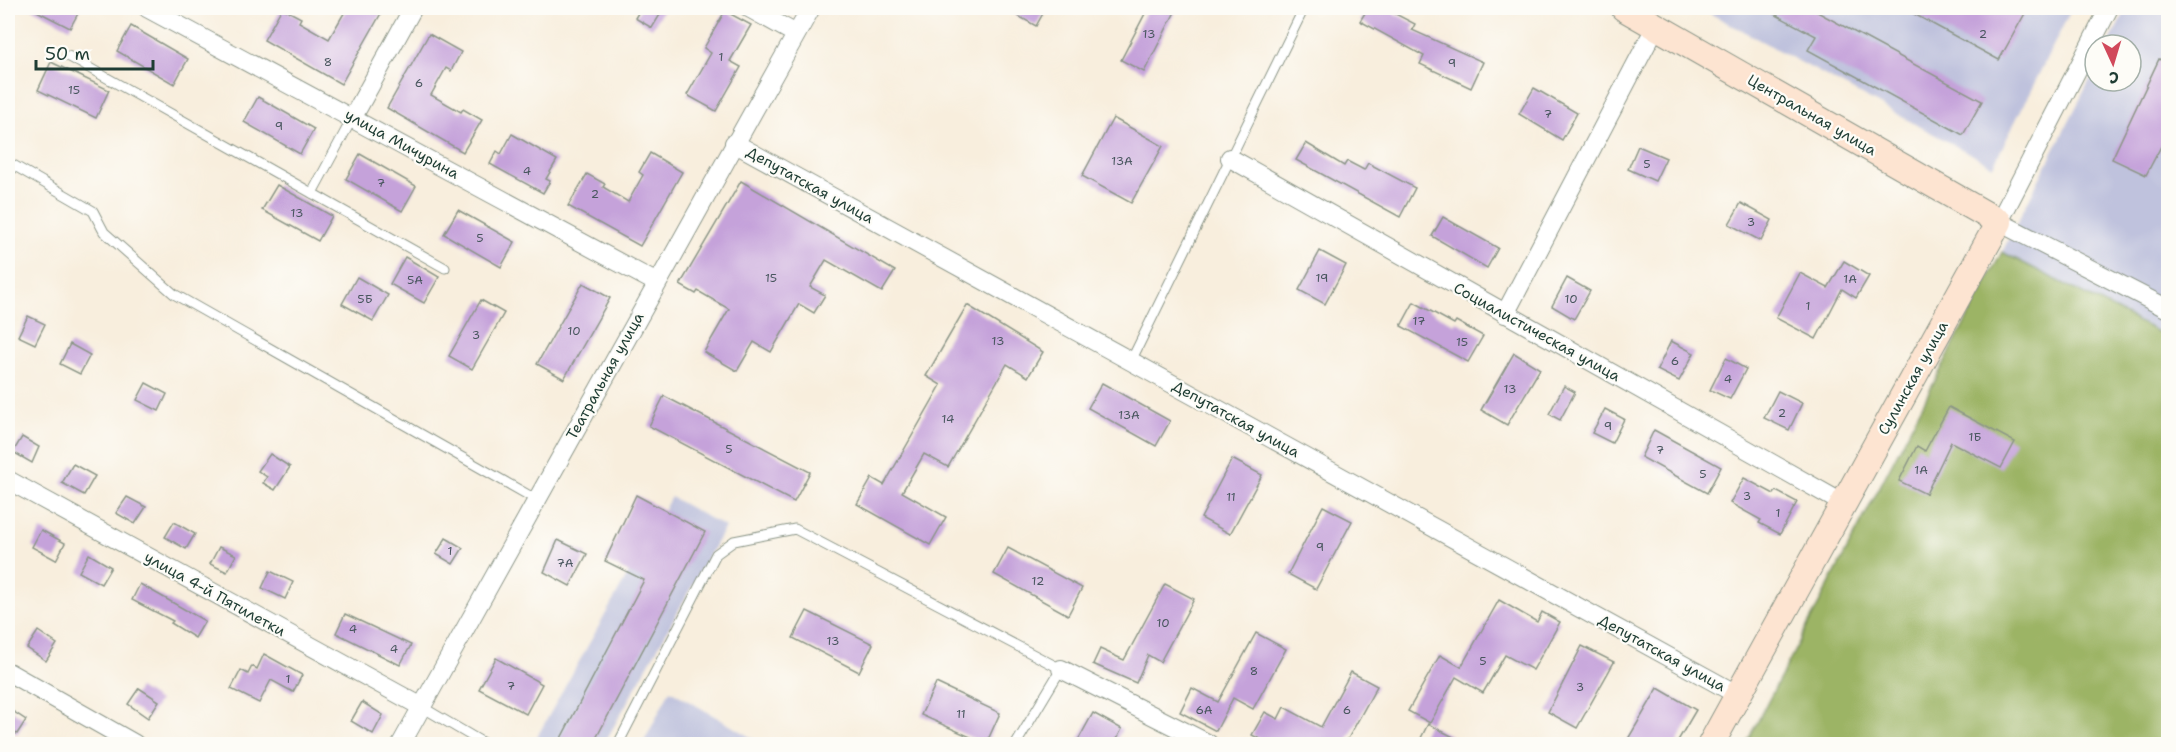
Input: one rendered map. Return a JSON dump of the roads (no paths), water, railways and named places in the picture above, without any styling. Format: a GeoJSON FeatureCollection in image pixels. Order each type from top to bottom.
{"type":"FeatureCollection","features":[{"type":"Feature","properties":{"kind":"main road","name":"Центральная улица"},"geometry":{"type":"LineString","coordinates":[[1624,8],[1999,222]]}},
{"type":"Feature","properties":{"kind":"main road","name":"Сулинская улица"},"geometry":{"type":"LineString","coordinates":[[1711,744],[1999,222]]}},
{"type":"Feature","properties":{"kind":"street","name":"улица Мичурина"},"geometry":{"type":"LineString","coordinates":[[147,8],[353,117],[657,283]]}},
{"type":"Feature","properties":{"kind":"street"},"geometry":{"type":"LineString","coordinates":[[353,117],[413,8]]}},
{"type":"Feature","properties":{"kind":"street"},"geometry":{"type":"LineString","coordinates":[[749,8],[796,33]]}},
{"type":"Feature","properties":{"kind":"street","name":"Театральная улица"},"geometry":{"type":"LineString","coordinates":[[401,744],[811,8]]}},
{"type":"Feature","properties":{"kind":"street","name":"Сулинская улица"},"geometry":{"type":"LineString","coordinates":[[1999,222],[2109,8]]}},
{"type":"Feature","properties":{"kind":"street"},"geometry":{"type":"LineString","coordinates":[[1505,314],[1656,26]]}},
{"type":"Feature","properties":{"kind":"street","name":"Депутатская улица"},"geometry":{"type":"LineString","coordinates":[[734,143],[1738,694]]}},
{"type":"Feature","properties":{"kind":"street","name":"Социалистическая улица"},"geometry":{"type":"LineString","coordinates":[[1230,158],[1844,504]]}},
{"type":"Feature","properties":{"kind":"street"},"geometry":{"type":"LineString","coordinates":[[1999,222],[2169,309]]}},
{"type":"Feature","properties":{"kind":"street","name":"улица 4-й Пятилетки"},"geometry":{"type":"LineString","coordinates":[[8,480],[422,707]]}},
{"type":"Feature","properties":{"kind":"street"},"geometry":{"type":"LineString","coordinates":[[1061,669],[1209,744]]}},
{"type":"Feature","properties":{"kind":"street"},"geometry":{"type":"LineString","coordinates":[[8,672],[135,744]]}},
{"type":"Feature","properties":{"kind":"lane"},"geometry":{"type":"LineString","coordinates":[[1131,361],[1304,8]]}},
{"type":"Feature","properties":{"kind":"lane"},"geometry":{"type":"LineString","coordinates":[[68,56],[445,268]]}},
{"type":"Feature","properties":{"kind":"lane"},"geometry":{"type":"LineString","coordinates":[[312,193],[353,117]]}},
{"type":"Feature","properties":{"kind":"lane"},"geometry":{"type":"LineString","coordinates":[[8,162],[93,211],[104,232],[174,294],[537,500]]}},
{"type":"Feature","properties":{"kind":"lane"},"geometry":{"type":"LineString","coordinates":[[618,744],[716,554],[734,541],[795,529],[1061,669],[1016,744]]}},
{"type":"Feature","properties":{"kind":"lane"},"geometry":{"type":"LineString","coordinates":[[422,707],[485,744]]}}]}
